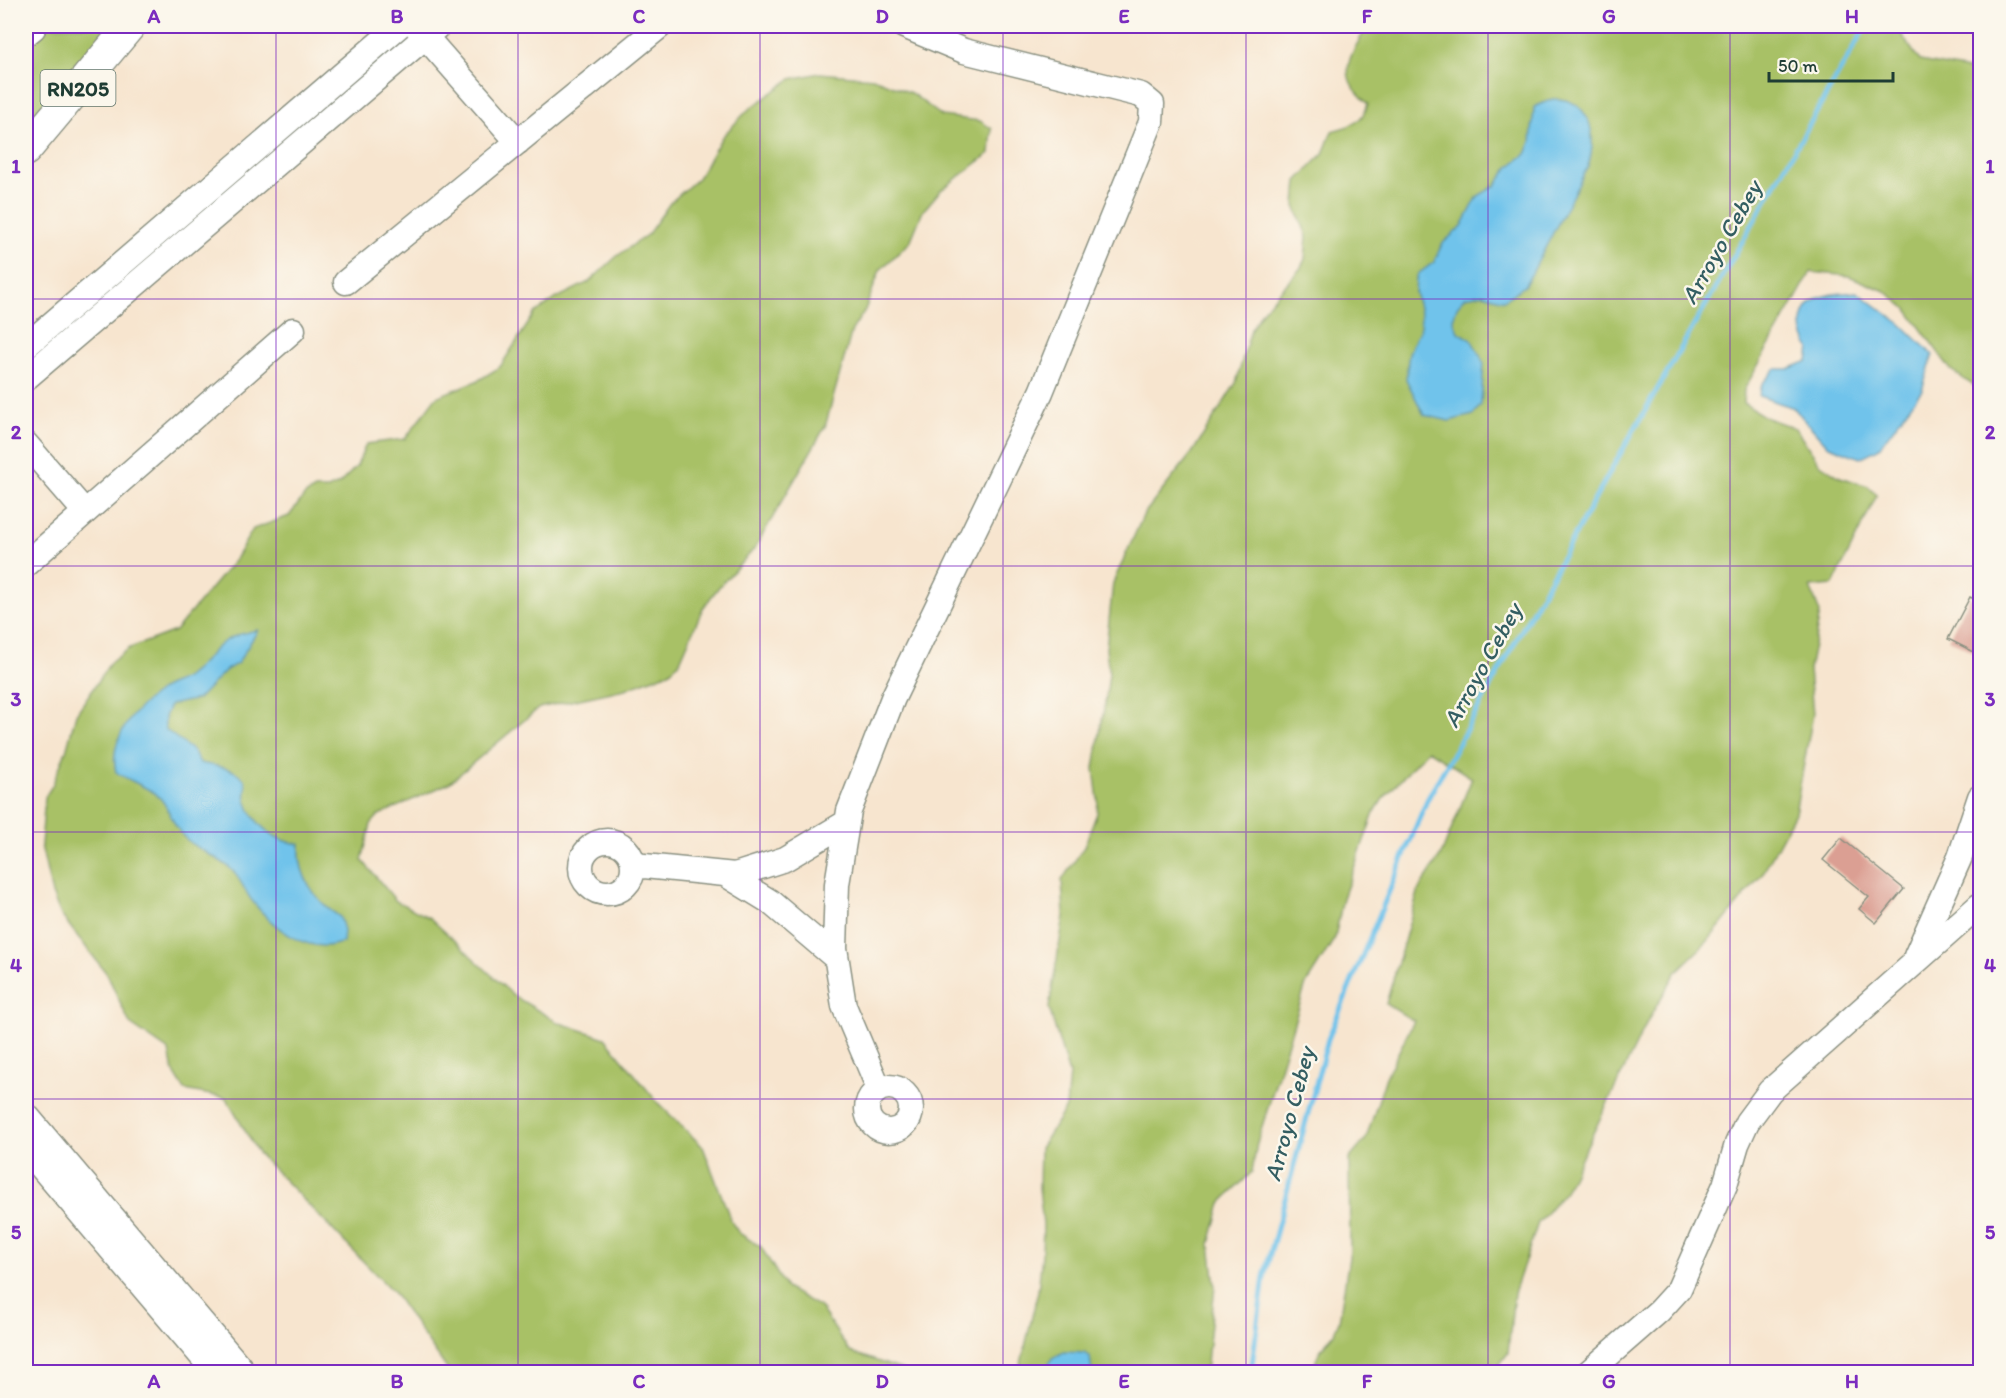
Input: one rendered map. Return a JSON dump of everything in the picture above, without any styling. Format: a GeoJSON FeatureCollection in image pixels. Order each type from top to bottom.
{"type":"FeatureCollection","features":[{"type":"Feature","properties":{"kind":"main road"},"geometry":{"type":"LineString","coordinates":[[26,30],[31,26]]}},
{"type":"Feature","properties":{"kind":"main road","name":"RN205"},"geometry":{"type":"LineString","coordinates":[[26,150],[130,26]]}},
{"type":"Feature","properties":{"kind":"street"},"geometry":{"type":"LineString","coordinates":[[26,346],[399,26]]}},
{"type":"Feature","properties":{"kind":"street"},"geometry":{"type":"LineString","coordinates":[[346,282],[660,26]]}},
{"type":"Feature","properties":{"kind":"street"},"geometry":{"type":"LineString","coordinates":[[879,1089],[844,1006],[836,958],[837,884],[849,811],[893,698],[1041,393],[1151,122],[1152,104],[1141,95],[964,51],[904,26]]}},
{"type":"Feature","properties":{"kind":"street"},"geometry":{"type":"LineString","coordinates":[[26,378],[426,29],[518,142]]}},
{"type":"Feature","properties":{"kind":"street"},"geometry":{"type":"LineString","coordinates":[[26,564],[293,330]]}},
{"type":"Feature","properties":{"kind":"street"},"geometry":{"type":"LineString","coordinates":[[26,444],[85,512]]}},
{"type":"Feature","properties":{"kind":"street"},"geometry":{"type":"LineString","coordinates":[[1913,962],[1960,857],[1980,797]]}},
{"type":"Feature","properties":{"kind":"street"},"geometry":{"type":"LineString","coordinates":[[634,865],[735,875],[785,859],[848,822]]}},
{"type":"Feature","properties":{"kind":"street"},"geometry":{"type":"LineString","coordinates":[[725,874],[769,900],[836,958]]}},
{"type":"Feature","properties":{"kind":"street"},"geometry":{"type":"LineString","coordinates":[[1589,1372],[1659,1311],[1678,1289],[1725,1185],[1737,1144],[1747,1122],[1770,1091],[1980,905]]}},
{"type":"Feature","properties":{"kind":"street"},"geometry":{"type":"LineString","coordinates":[[26,1114],[57,1169],[215,1372]]}},
{"type":"Feature","properties":{"kind":"street"},"geometry":{"type":"LineString","coordinates":[[26,1149],[57,1169],[244,1372]]}},
{"type":"Feature","properties":{"kind":"green space"},"geometry":{"type":"Polygon","coordinates":[[[42,26],[120,26],[26,139],[26,39],[42,26]]]}},
{"type":"Feature","properties":{"kind":"green space"},"geometry":{"type":"Polygon","coordinates":[[[1367,26],[1892,26],[1897,28],[1920,61],[1980,72],[1980,390],[1951,370],[1906,308],[1885,291],[1849,276],[1811,272],[1744,390],[1743,403],[1767,418],[1795,428],[1819,463],[1840,477],[1868,486],[1877,495],[1833,585],[1810,587],[1820,613],[1809,670],[1813,714],[1795,813],[1763,873],[1707,942],[1677,971],[1648,1020],[1565,1191],[1538,1223],[1514,1293],[1508,1353],[1494,1372],[1312,1372],[1319,1352],[1334,1333],[1339,1321],[1350,1251],[1349,1159],[1366,1139],[1386,1077],[1414,1021],[1386,1004],[1419,889],[1441,855],[1472,778],[1428,750],[1382,800],[1374,813],[1343,898],[1335,938],[1306,984],[1257,1143],[1252,1172],[1221,1203],[1210,1244],[1215,1285],[1206,1372],[1019,1372],[1038,1291],[1042,1255],[1040,1148],[1066,1108],[1069,1074],[1049,1008],[1064,916],[1062,880],[1084,847],[1097,813],[1098,800],[1094,768],[1109,674],[1106,649],[1113,583],[1144,514],[1192,453],[1236,383],[1251,329],[1263,310],[1300,269],[1305,259],[1307,236],[1295,206],[1297,181],[1323,154],[1332,131],[1359,120],[1365,111],[1368,104],[1352,85],[1348,69],[1352,54],[1367,26]]]}},
{"type":"Feature","properties":{"kind":"green space"},"geometry":{"type":"Polygon","coordinates":[[[820,73],[873,78],[911,93],[942,116],[980,121],[992,129],[990,153],[940,191],[923,211],[910,242],[880,270],[865,310],[852,330],[825,427],[755,548],[703,608],[679,663],[669,672],[625,689],[539,708],[449,783],[379,815],[371,824],[362,860],[396,901],[430,918],[514,996],[557,1022],[605,1038],[658,1103],[703,1147],[732,1223],[739,1233],[761,1247],[786,1288],[820,1307],[850,1352],[909,1372],[449,1372],[393,1292],[258,1153],[226,1098],[185,1090],[173,1071],[169,1051],[130,1024],[107,974],[61,915],[52,894],[41,845],[45,797],[66,751],[76,714],[110,663],[130,648],[175,631],[234,561],[253,529],[289,516],[305,495],[315,489],[328,489],[339,484],[357,466],[366,444],[405,439],[436,397],[479,380],[500,367],[535,313],[557,298],[589,282],[616,257],[648,234],[670,203],[698,178],[722,137],[748,110],[791,79],[820,73]]]}},
{"type":"Feature","properties":{"kind":"water"},"geometry":{"type":"Polygon","coordinates":[[[1552,99],[1575,104],[1588,120],[1592,142],[1588,166],[1524,286],[1504,300],[1483,294],[1465,297],[1457,307],[1453,319],[1458,332],[1471,339],[1484,363],[1481,405],[1473,415],[1449,421],[1424,415],[1406,379],[1409,353],[1420,329],[1421,316],[1415,292],[1418,274],[1434,262],[1442,244],[1462,226],[1478,196],[1495,186],[1510,166],[1526,154],[1531,142],[1534,107],[1552,99]]]}},
{"type":"Feature","properties":{"kind":"water"},"geometry":{"type":"Polygon","coordinates":[[[1857,292],[1901,324],[1933,355],[1922,390],[1878,449],[1860,458],[1827,445],[1794,408],[1759,396],[1762,384],[1775,369],[1788,369],[1808,361],[1810,348],[1802,324],[1806,309],[1811,303],[1828,295],[1857,292]]]}},
{"type":"Feature","properties":{"kind":"water"},"geometry":{"type":"Polygon","coordinates":[[[258,630],[238,663],[226,670],[198,699],[170,705],[165,717],[165,729],[193,751],[200,763],[239,774],[246,784],[246,800],[249,809],[260,824],[282,840],[300,844],[301,866],[305,877],[323,903],[340,917],[344,930],[343,942],[330,946],[303,942],[279,928],[250,898],[230,868],[184,837],[160,798],[150,790],[116,772],[116,747],[120,736],[142,705],[162,689],[187,677],[223,642],[243,633],[258,630]]]}},
{"type":"Feature","properties":{"kind":"water"},"geometry":{"type":"Polygon","coordinates":[[[1064,1352],[1085,1353],[1090,1357],[1092,1372],[1044,1372],[1052,1358],[1064,1352]]]}},
{"type":"Feature","properties":{"kind":"building"},"geometry":{"type":"Polygon","coordinates":[[[1970,597],[1980,602],[1980,655],[1948,639],[1970,597]]]}},
{"type":"Feature","properties":{"kind":"building"},"geometry":{"type":"Polygon","coordinates":[[[1841,838],[1904,889],[1876,923],[1859,909],[1869,897],[1823,860],[1841,838]]]}},
{"type":"Feature","properties":{"kind":"waterway","name":"Arroyo Cebey"},"geometry":{"type":"LineString","coordinates":[[1251,1372],[1264,1277],[1328,1039],[1427,800],[1615,463],[1866,26]]}}]}
